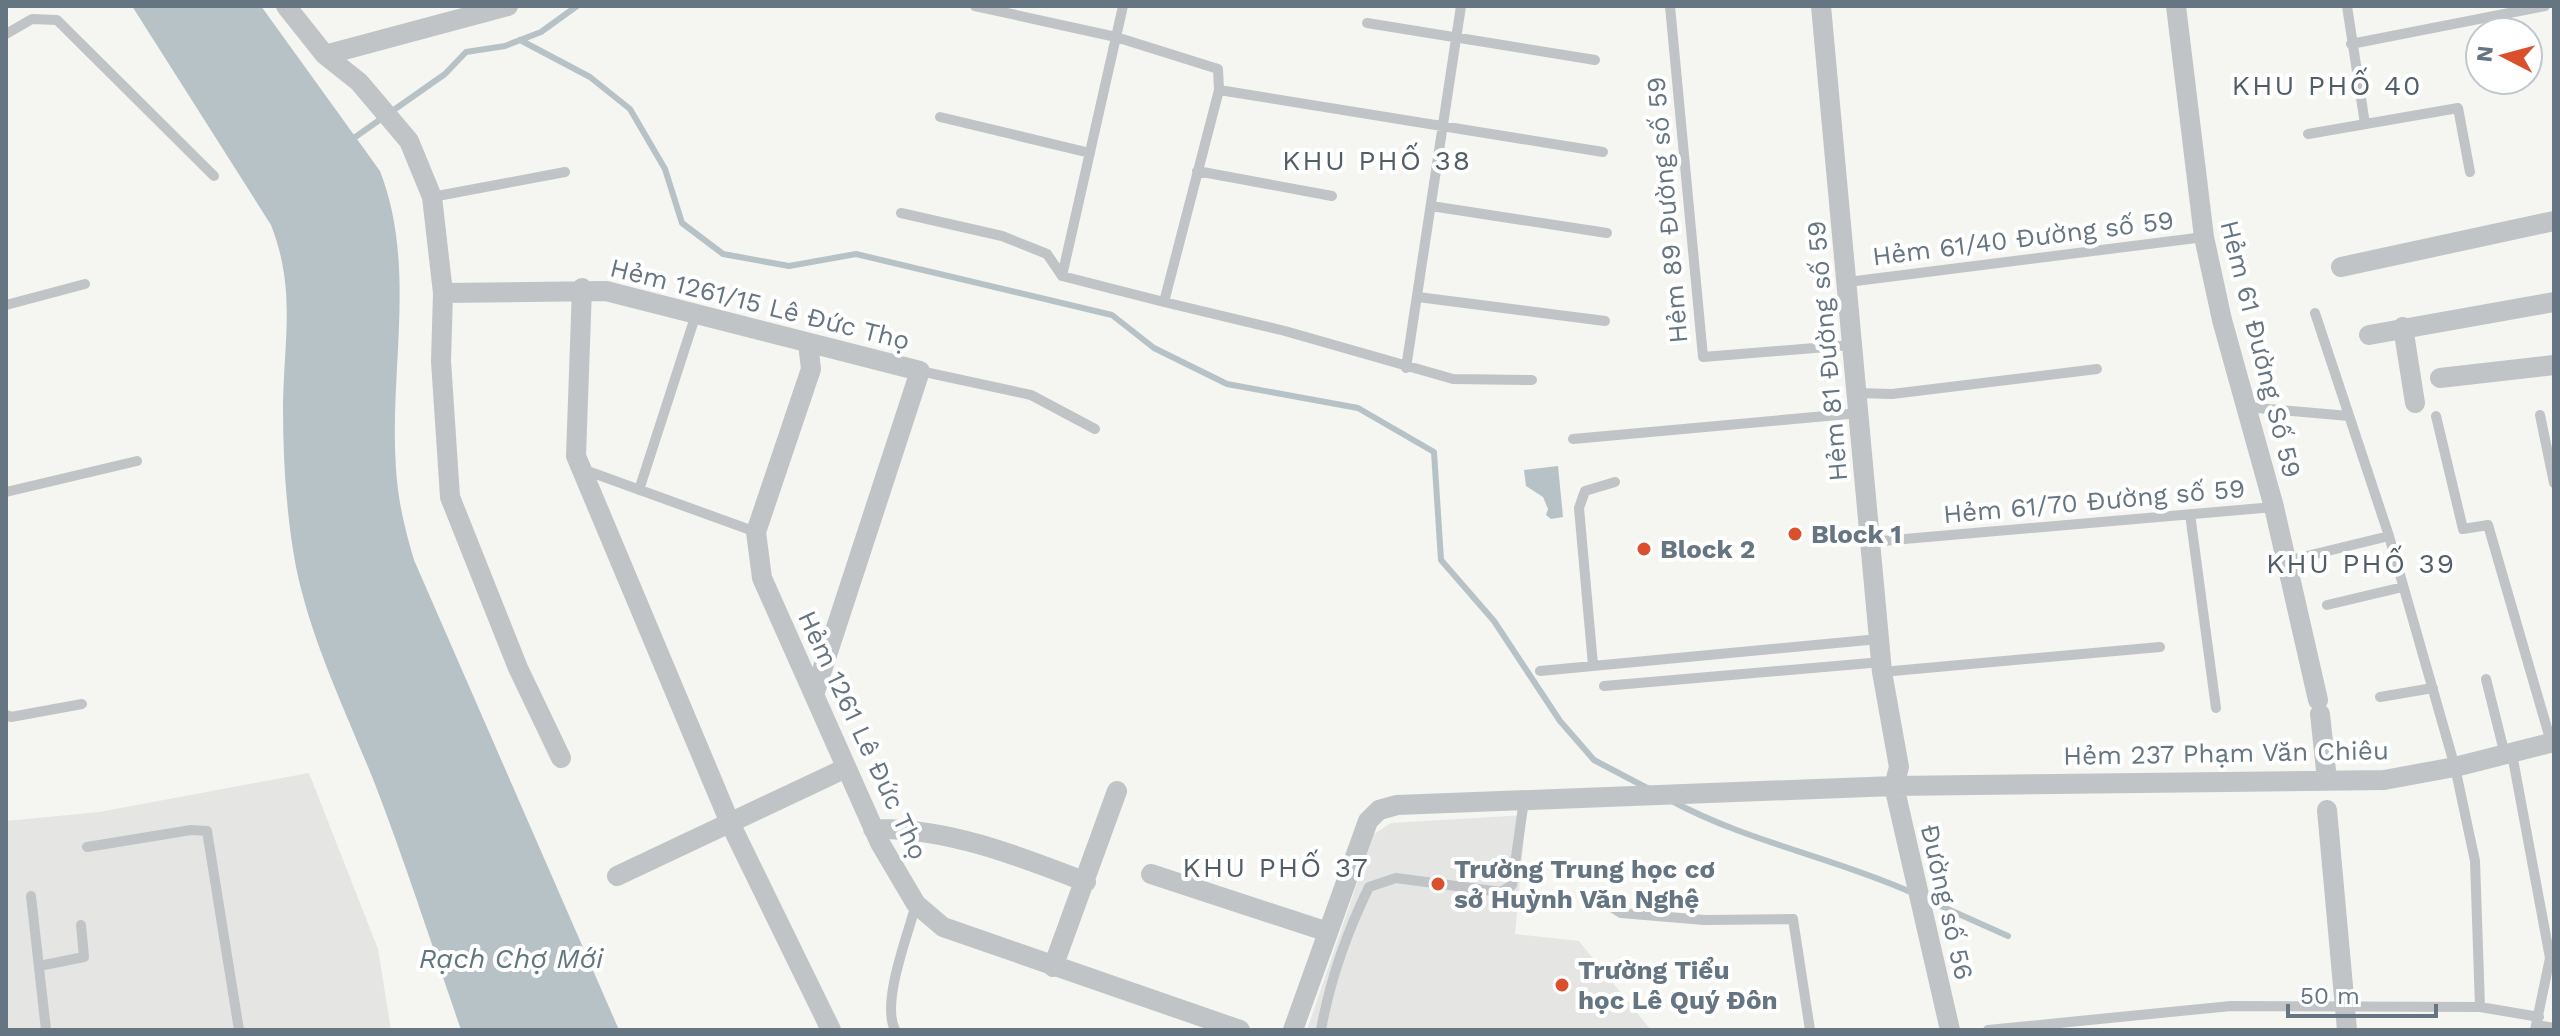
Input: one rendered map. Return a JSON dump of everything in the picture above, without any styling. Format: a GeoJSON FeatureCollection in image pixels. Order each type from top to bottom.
{"type":"FeatureCollection","features":[{"type":"Feature","properties":{"kind":"street"},"geometry":{"type":"LineString","coordinates":[[286,6],[325,55],[359,82],[409,141],[432,197],[443,293],[441,361],[450,497],[518,668],[561,758]]}},
{"type":"Feature","properties":{"kind":"street"},"geometry":{"type":"LineString","coordinates":[[325,55],[508,6]]}},
{"type":"Feature","properties":{"kind":"street","name":"Hẻm 81 Đường số 59"},"geometry":{"type":"LineString","coordinates":[[1821,6],[1879,639],[1899,767],[1894,786]]}},
{"type":"Feature","properties":{"kind":"street","name":"Hẻm 61 Đường Số 59"},"geometry":{"type":"LineString","coordinates":[[2176,6],[2204,237],[2287,561],[2319,707],[2327,780]]}},
{"type":"Feature","properties":{"kind":"street"},"geometry":{"type":"LineString","coordinates":[[2341,267],[2554,221]]}},
{"type":"Feature","properties":{"kind":"street"},"geometry":{"type":"LineString","coordinates":[[582,288],[576,456],[580,468],[730,823],[831,1030]]}},
{"type":"Feature","properties":{"kind":"street","name":"Hẻm 1261/15 Lê Đức Thọ"},"geometry":{"type":"LineString","coordinates":[[443,293],[582,288],[606,291],[920,371]]}},
{"type":"Feature","properties":{"kind":"street"},"geometry":{"type":"LineString","coordinates":[[2369,335],[2554,302]]}},
{"type":"Feature","properties":{"kind":"street"},"geometry":{"type":"LineString","coordinates":[[2403,327],[2415,403]]}},
{"type":"Feature","properties":{"kind":"street","name":"Hẻm 1261 Lê Đức Thọ"},"geometry":{"type":"LineString","coordinates":[[808,343],[811,369],[756,532],[762,578],[873,829],[916,904],[943,927],[1240,1030]]}},
{"type":"Feature","properties":{"kind":"street"},"geometry":{"type":"LineString","coordinates":[[2440,378],[2554,365]]}},
{"type":"Feature","properties":{"kind":"street"},"geometry":{"type":"LineString","coordinates":[[814,695],[920,371]]}},
{"type":"Feature","properties":{"kind":"street","name":"Hẻm 237 Phạm Văn Chiêu"},"geometry":{"type":"LineString","coordinates":[[1328,932],[1368,821],[1379,810],[1397,805],[1635,793],[1894,786],[2384,780],[2455,767],[2552,742]]}},
{"type":"Feature","properties":{"kind":"street"},"geometry":{"type":"LineString","coordinates":[[617,876],[846,768]]}},
{"type":"Feature","properties":{"kind":"street","name":"Đường số 56"},"geometry":{"type":"LineString","coordinates":[[1894,786],[1950,1030]]}},
{"type":"Feature","properties":{"kind":"street"},"geometry":{"type":"LineString","coordinates":[[1053,967],[1117,791]]}},
{"type":"Feature","properties":{"kind":"street"},"geometry":{"type":"LineString","coordinates":[[2327,810],[2347,1030]]}},
{"type":"Feature","properties":{"kind":"street"},"geometry":{"type":"LineString","coordinates":[[873,829],[922,830],[952,837],[1086,882]]}},
{"type":"Feature","properties":{"kind":"street"},"geometry":{"type":"LineString","coordinates":[[1151,874],[1328,932],[1293,1030]]}},
{"type":"Feature","properties":{"kind":"lane"},"geometry":{"type":"LineString","coordinates":[[975,6],[1116,37],[1218,69],[1219,90],[1164,302]]}},
{"type":"Feature","properties":{"kind":"lane"},"geometry":{"type":"LineString","coordinates":[[1062,276],[1123,6]]}},
{"type":"Feature","properties":{"kind":"lane"},"geometry":{"type":"LineString","coordinates":[[1406,368],[1461,6]]}},
{"type":"Feature","properties":{"kind":"lane","name":"Hẻm 89 Đường số 59"},"geometry":{"type":"LineString","coordinates":[[1670,6],[1703,357],[1852,345]]}},
{"type":"Feature","properties":{"kind":"lane"},"geometry":{"type":"LineString","coordinates":[[2347,6],[2365,124]]}},
{"type":"Feature","properties":{"kind":"lane"},"geometry":{"type":"LineString","coordinates":[[2351,44],[2545,6]]}},
{"type":"Feature","properties":{"kind":"lane"},"geometry":{"type":"LineString","coordinates":[[6,34],[32,19],[57,20],[214,176]]}},
{"type":"Feature","properties":{"kind":"lane"},"geometry":{"type":"LineString","coordinates":[[1367,23],[1595,60]]}},
{"type":"Feature","properties":{"kind":"lane"},"geometry":{"type":"LineString","coordinates":[[1219,90],[1603,152]]}},
{"type":"Feature","properties":{"kind":"lane"},"geometry":{"type":"LineString","coordinates":[[2308,134],[2458,108],[2470,172]]}},
{"type":"Feature","properties":{"kind":"lane"},"geometry":{"type":"LineString","coordinates":[[940,117],[1090,153]]}},
{"type":"Feature","properties":{"kind":"lane"},"geometry":{"type":"LineString","coordinates":[[1197,171],[1332,196]]}},
{"type":"Feature","properties":{"kind":"lane"},"geometry":{"type":"LineString","coordinates":[[432,197],[565,172]]}},
{"type":"Feature","properties":{"kind":"lane"},"geometry":{"type":"LineString","coordinates":[[1431,206],[1607,233]]}},
{"type":"Feature","properties":{"kind":"lane"},"geometry":{"type":"LineString","coordinates":[[901,213],[1013,240],[1047,254],[1062,276],[1285,331],[1406,368],[1453,379],[1532,380]]}},
{"type":"Feature","properties":{"kind":"lane","name":"Hẻm 61/40 Đường số 59"},"geometry":{"type":"LineString","coordinates":[[1848,282],[2204,237]]}},
{"type":"Feature","properties":{"kind":"lane"},"geometry":{"type":"LineString","coordinates":[[6,305],[85,284]]}},
{"type":"Feature","properties":{"kind":"lane"},"geometry":{"type":"LineString","coordinates":[[1418,297],[1605,321]]}},
{"type":"Feature","properties":{"kind":"lane"},"geometry":{"type":"LineString","coordinates":[[2315,313],[2389,536],[2455,767],[2475,861],[2480,1007]]}},
{"type":"Feature","properties":{"kind":"lane"},"geometry":{"type":"LineString","coordinates":[[639,490],[696,314]]}},
{"type":"Feature","properties":{"kind":"lane"},"geometry":{"type":"LineString","coordinates":[[1573,439],[2097,369]]}},
{"type":"Feature","properties":{"kind":"lane"},"geometry":{"type":"LineString","coordinates":[[920,371],[1031,395],[1095,429]]}},
{"type":"Feature","properties":{"kind":"lane"},"geometry":{"type":"LineString","coordinates":[[2246,407],[2349,416]]}},
{"type":"Feature","properties":{"kind":"lane"},"geometry":{"type":"LineString","coordinates":[[2540,415],[2554,483]]}},
{"type":"Feature","properties":{"kind":"lane"},"geometry":{"type":"LineString","coordinates":[[2436,416],[2463,529],[2488,525],[2552,742]]}},
{"type":"Feature","properties":{"kind":"lane"},"geometry":{"type":"LineString","coordinates":[[6,492],[137,461]]}},
{"type":"Feature","properties":{"kind":"lane"},"geometry":{"type":"LineString","coordinates":[[580,468],[756,532]]}},
{"type":"Feature","properties":{"kind":"lane"},"geometry":{"type":"LineString","coordinates":[[1593,665],[1579,508],[1585,491],[1615,482]]}},
{"type":"Feature","properties":{"kind":"lane","name":"Hẻm 61/70 Đường số 59"},"geometry":{"type":"LineString","coordinates":[[1870,542],[2274,507]]}},
{"type":"Feature","properties":{"kind":"lane"},"geometry":{"type":"LineString","coordinates":[[2190,514],[2216,708]]}},
{"type":"Feature","properties":{"kind":"lane"},"geometry":{"type":"LineString","coordinates":[[2287,561],[2389,536]]}},
{"type":"Feature","properties":{"kind":"lane"},"geometry":{"type":"LineString","coordinates":[[2327,605],[2403,587]]}},
{"type":"Feature","properties":{"kind":"lane"},"geometry":{"type":"LineString","coordinates":[[1540,671],[1879,639]]}},
{"type":"Feature","properties":{"kind":"lane"},"geometry":{"type":"LineString","coordinates":[[1604,686],[2160,647]]}},
{"type":"Feature","properties":{"kind":"lane"},"geometry":{"type":"LineString","coordinates":[[2486,679],[2508,754],[2550,958],[2537,1024]]}},
{"type":"Feature","properties":{"kind":"lane"},"geometry":{"type":"LineString","coordinates":[[2380,697],[2433,688]]}},
{"type":"Feature","properties":{"kind":"lane"},"geometry":{"type":"LineString","coordinates":[[6,715],[11,717],[82,704]]}},
{"type":"Feature","properties":{"kind":"lane"},"geometry":{"type":"LineString","coordinates":[[1321,1030],[1327,999],[1352,922],[1369,887],[1396,878],[1501,892],[1512,885],[1524,800]]}},
{"type":"Feature","properties":{"kind":"lane"},"geometry":{"type":"LineString","coordinates":[[87,847],[191,830],[207,831],[239,1030]]}},
{"type":"Feature","properties":{"kind":"lane"},"geometry":{"type":"LineString","coordinates":[[31,896],[46,1030]]}},
{"type":"Feature","properties":{"kind":"lane"},"geometry":{"type":"LineString","coordinates":[[1605,903],[1621,913],[1704,920],[1793,919],[1810,1030]]}},
{"type":"Feature","properties":{"kind":"lane"},"geometry":{"type":"LineString","coordinates":[[895,1030],[890,1021],[892,995],[916,904]]}},
{"type":"Feature","properties":{"kind":"lane"},"geometry":{"type":"LineString","coordinates":[[39,966],[84,957],[81,925]]}},
{"type":"Feature","properties":{"kind":"lane"},"geometry":{"type":"LineString","coordinates":[[1988,1030],[2231,1006],[2480,1007],[2554,1028]]}},
{"type":"Feature","properties":{"kind":"shaded area"},"geometry":{"type":"Polygon","coordinates":[[[309,773],[378,949],[391,1030],[6,1030],[6,821],[99,812],[309,773]]]}},
{"type":"Feature","properties":{"kind":"shaded area","name":"Trường Trung học cơ sở Huỳnh Văn Nghệ"},"geometry":{"type":"Polygon","coordinates":[[[1526,815],[1515,934],[1579,941],[1651,1030],[1307,1030],[1374,834],[1391,823],[1526,815]]]}},
{"type":"Feature","properties":{"kind":"water","name":"Rạch Chợ Mới"},"geometry":{"type":"Polygon","coordinates":[[[132,6],[261,6],[380,171],[391,207],[397,244],[396,469],[400,504],[414,560],[619,1030],[461,1030],[375,784],[320,650],[296,567],[284,466],[287,314],[279,248],[271,225],[132,6]]]}},
{"type":"Feature","properties":{"kind":"water"},"geometry":{"type":"Polygon","coordinates":[[[1558,466],[1563,517],[1551,519],[1546,515],[1548,509],[1543,497],[1526,486],[1524,470],[1558,466]]]}},
{"type":"Feature","properties":{"kind":"waterway"},"geometry":{"type":"LineString","coordinates":[[351,140],[445,74],[466,52],[505,46],[541,32],[577,6]]}},
{"type":"Feature","properties":{"kind":"waterway"},"geometry":{"type":"LineString","coordinates":[[520,40],[590,77],[630,109],[665,169],[682,223],[723,254],[789,266],[856,254],[1112,315],[1154,348],[1227,384],[1358,408],[1434,452],[1441,560],[1494,621],[1560,721],[1594,760],[1649,789]]}},
{"type":"Feature","properties":{"kind":"waterway"},"geometry":{"type":"LineString","coordinates":[[1670,800],[1729,827],[1913,893]]}},
{"type":"Feature","properties":{"kind":"waterway"},"geometry":{"type":"LineString","coordinates":[[1923,898],[2008,936]]}},
{"type":"Feature","properties":{"kind":"place","name":"Block 1"},"geometry":{"type":"Point","coordinates":[1795,534]}},
{"type":"Feature","properties":{"kind":"place","name":"Block 2"},"geometry":{"type":"Point","coordinates":[1644,549]}},
{"type":"Feature","properties":{"kind":"place","name":"Trường Trung học cơ sở Huỳnh Văn Nghệ"},"geometry":{"type":"Point","coordinates":[1438,884]}},
{"type":"Feature","properties":{"kind":"place","name":"Trường Tiểu học Lê Quý Đôn"},"geometry":{"type":"Point","coordinates":[1562,985]}},
{"type":"Feature","properties":{"kind":"district","name":"KHU PHỐ 40"},"geometry":{"type":"Point","coordinates":[2327,85]}},
{"type":"Feature","properties":{"kind":"district","name":"KHU PHỐ 38"},"geometry":{"type":"Point","coordinates":[1377,160]}},
{"type":"Feature","properties":{"kind":"district","name":"KHU PHỐ 39"},"geometry":{"type":"Point","coordinates":[2361,563]}},
{"type":"Feature","properties":{"kind":"district","name":"KHU PHỐ 37"},"geometry":{"type":"Point","coordinates":[1276,867]}}]}
